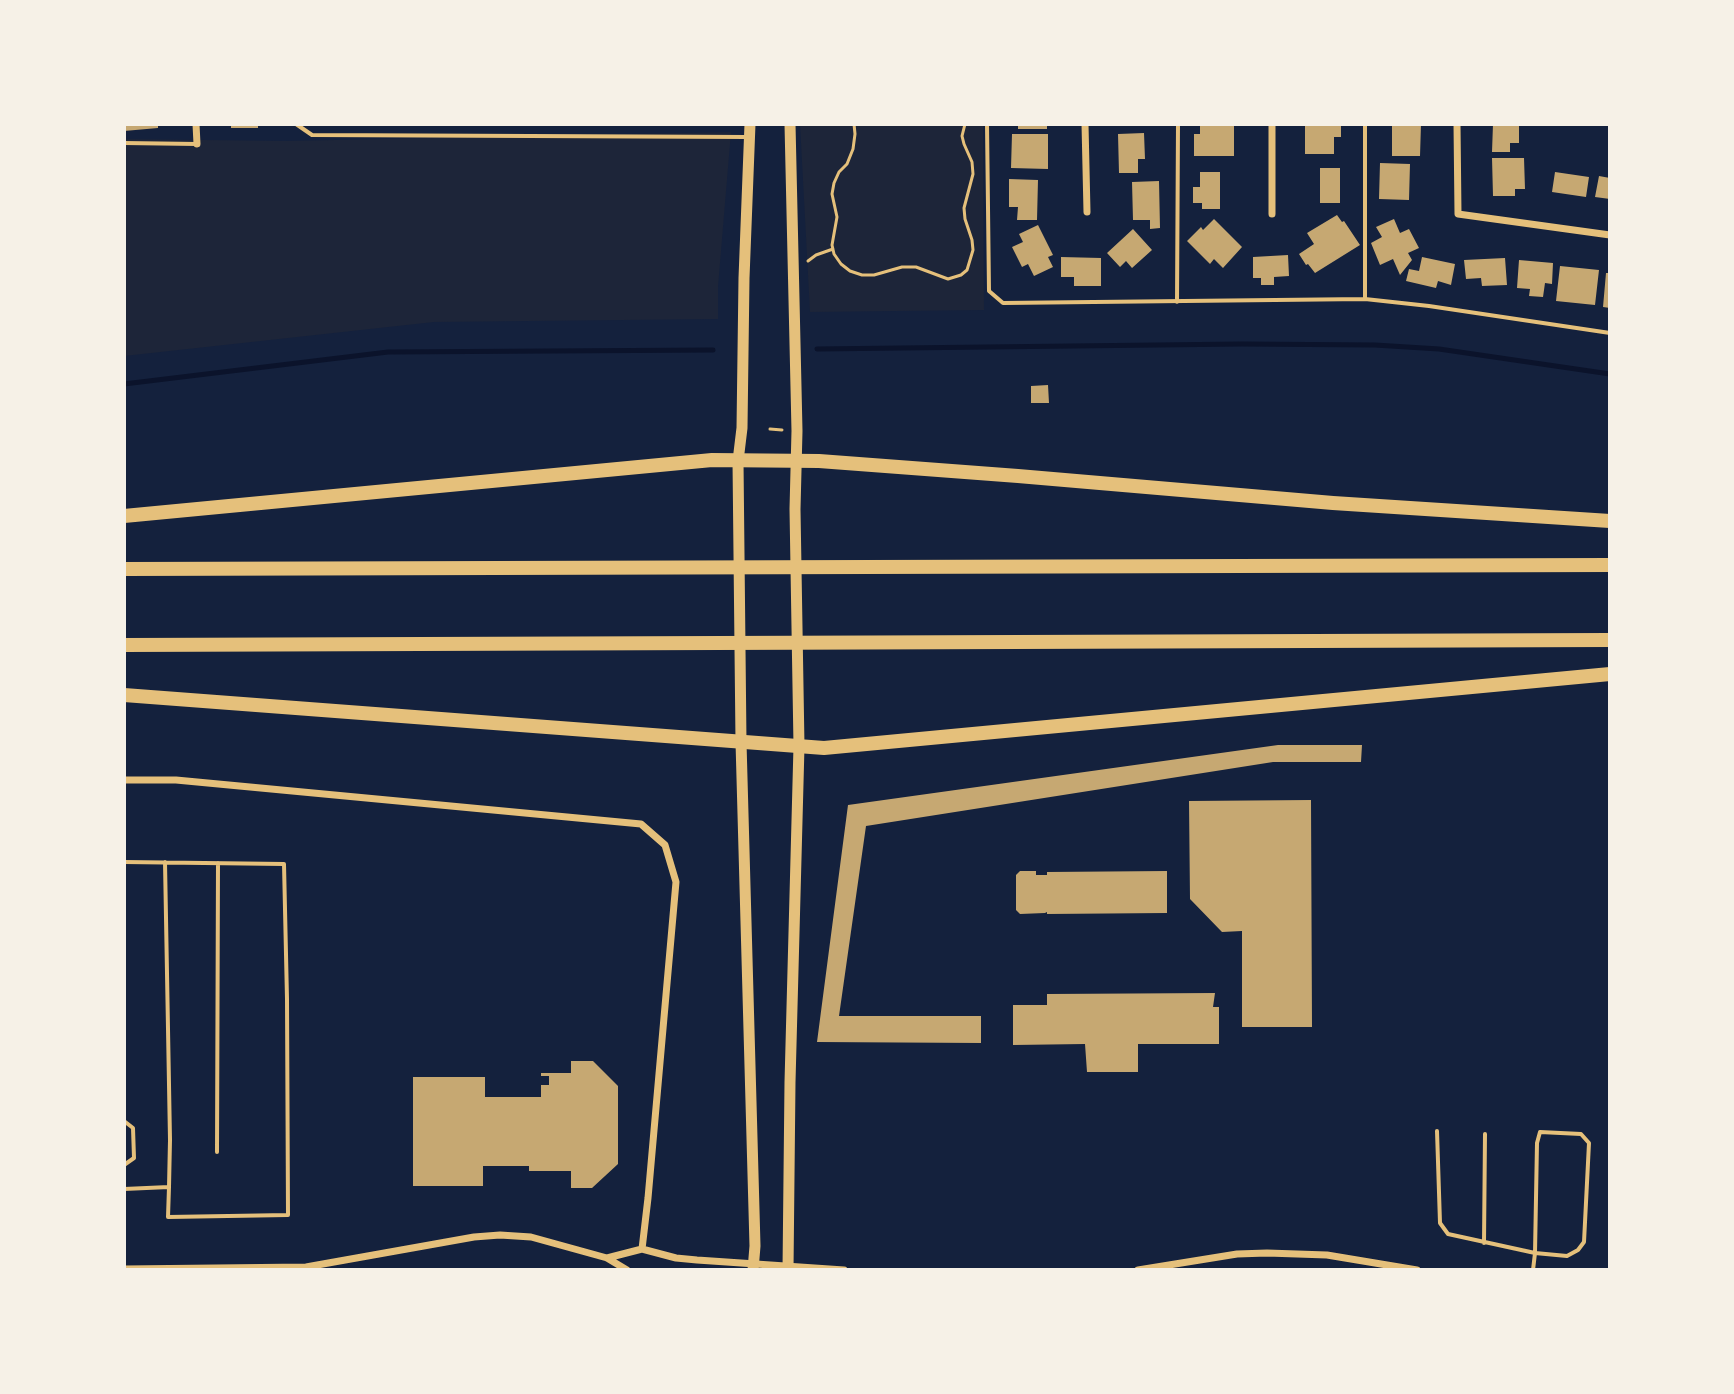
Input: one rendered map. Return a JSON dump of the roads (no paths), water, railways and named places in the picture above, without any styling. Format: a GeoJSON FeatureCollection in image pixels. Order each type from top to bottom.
{"type":"FeatureCollection","features":[{"type":"Feature","properties":{"kind":"highway"},"geometry":{"type":"LineString","coordinates":[[124,516],[696,462],[797,461],[1034,477],[1333,503],[1610,521]]}},
{"type":"Feature","properties":{"kind":"highway"},"geometry":{"type":"LineString","coordinates":[[124,569],[1610,565]]}},
{"type":"Feature","properties":{"kind":"highway"},"geometry":{"type":"LineString","coordinates":[[124,645],[1610,640]]}},
{"type":"Feature","properties":{"kind":"highway"},"geometry":{"type":"LineString","coordinates":[[124,695],[824,748],[1610,674]]}},
{"type":"Feature","properties":{"kind":"main road"},"geometry":{"type":"LineString","coordinates":[[750,124],[738,510],[741,742],[753,1129],[753,1267]]}},
{"type":"Feature","properties":{"kind":"main road"},"geometry":{"type":"LineString","coordinates":[[788,1268],[799,746],[790,124]]}},
{"type":"Feature","properties":{"kind":"street"},"geometry":{"type":"LineString","coordinates":[[196,124],[197,144]]}},
{"type":"Feature","properties":{"kind":"street"},"geometry":{"type":"LineString","coordinates":[[1085,124],[1087,212]]}},
{"type":"Feature","properties":{"kind":"street"},"geometry":{"type":"LineString","coordinates":[[1272,124],[1272,214]]}},
{"type":"Feature","properties":{"kind":"street"},"geometry":{"type":"LineString","coordinates":[[1457,124],[1458,214],[1610,235]]}},
{"type":"Feature","properties":{"kind":"street"},"geometry":{"type":"LineString","coordinates":[[124,780],[176,780],[641,824],[665,845],[676,882],[642,1249]]}},
{"type":"Feature","properties":{"kind":"street"},"geometry":{"type":"LineString","coordinates":[[124,1269],[306,1269],[474,1237],[500,1235],[531,1237],[607,1258],[627,1270]]}},
{"type":"Feature","properties":{"kind":"street"},"geometry":{"type":"LineString","coordinates":[[607,1258],[642,1249],[676,1258],[753,1267],[844,1270]]}},
{"type":"Feature","properties":{"kind":"street"},"geometry":{"type":"LineString","coordinates":[[1138,1270],[1237,1254],[1299,1253],[1417,1270]]}},
{"type":"Feature","properties":{"kind":"lane"},"geometry":{"type":"LineString","coordinates":[[296,124],[312,135],[749,137]]}},
{"type":"Feature","properties":{"kind":"lane"},"geometry":{"type":"LineString","coordinates":[[987,124],[989,291],[1003,303],[1365,299],[1610,333]]}},
{"type":"Feature","properties":{"kind":"lane"},"geometry":{"type":"LineString","coordinates":[[1177,302],[1178,124]]}},
{"type":"Feature","properties":{"kind":"lane"},"geometry":{"type":"LineString","coordinates":[[1365,124],[1365,299]]}},
{"type":"Feature","properties":{"kind":"lane"},"geometry":{"type":"LineString","coordinates":[[124,143],[197,144]]}},
{"type":"Feature","properties":{"kind":"lane"},"geometry":{"type":"LineString","coordinates":[[124,862],[165,862],[284,864],[288,1215],[168,1217],[170,1140],[165,862]]}},
{"type":"Feature","properties":{"kind":"lane"},"geometry":{"type":"LineString","coordinates":[[217,1152],[218,863]]}},
{"type":"Feature","properties":{"kind":"lane"},"geometry":{"type":"LineString","coordinates":[[124,1121],[133,1128],[134,1158],[124,1165]]}},
{"type":"Feature","properties":{"kind":"lane"},"geometry":{"type":"LineString","coordinates":[[1437,1131],[1440,1223],[1448,1234],[1535,1253],[1567,1256],[1584,1242],[1589,1143],[1581,1134],[1540,1132],[1537,1143],[1535,1253],[1533,1270]]}},
{"type":"Feature","properties":{"kind":"lane"},"geometry":{"type":"LineString","coordinates":[[1484,1243],[1485,1134]]}},
{"type":"Feature","properties":{"kind":"lane"},"geometry":{"type":"LineString","coordinates":[[124,1189],[169,1187]]}},
{"type":"Feature","properties":{"kind":"waterway"},"geometry":{"type":"LineString","coordinates":[[817,349],[1375,345],[1439,349],[1610,374]]}},
{"type":"Feature","properties":{"kind":"waterway"},"geometry":{"type":"LineString","coordinates":[[124,384],[388,352],[713,350]]}}]}
